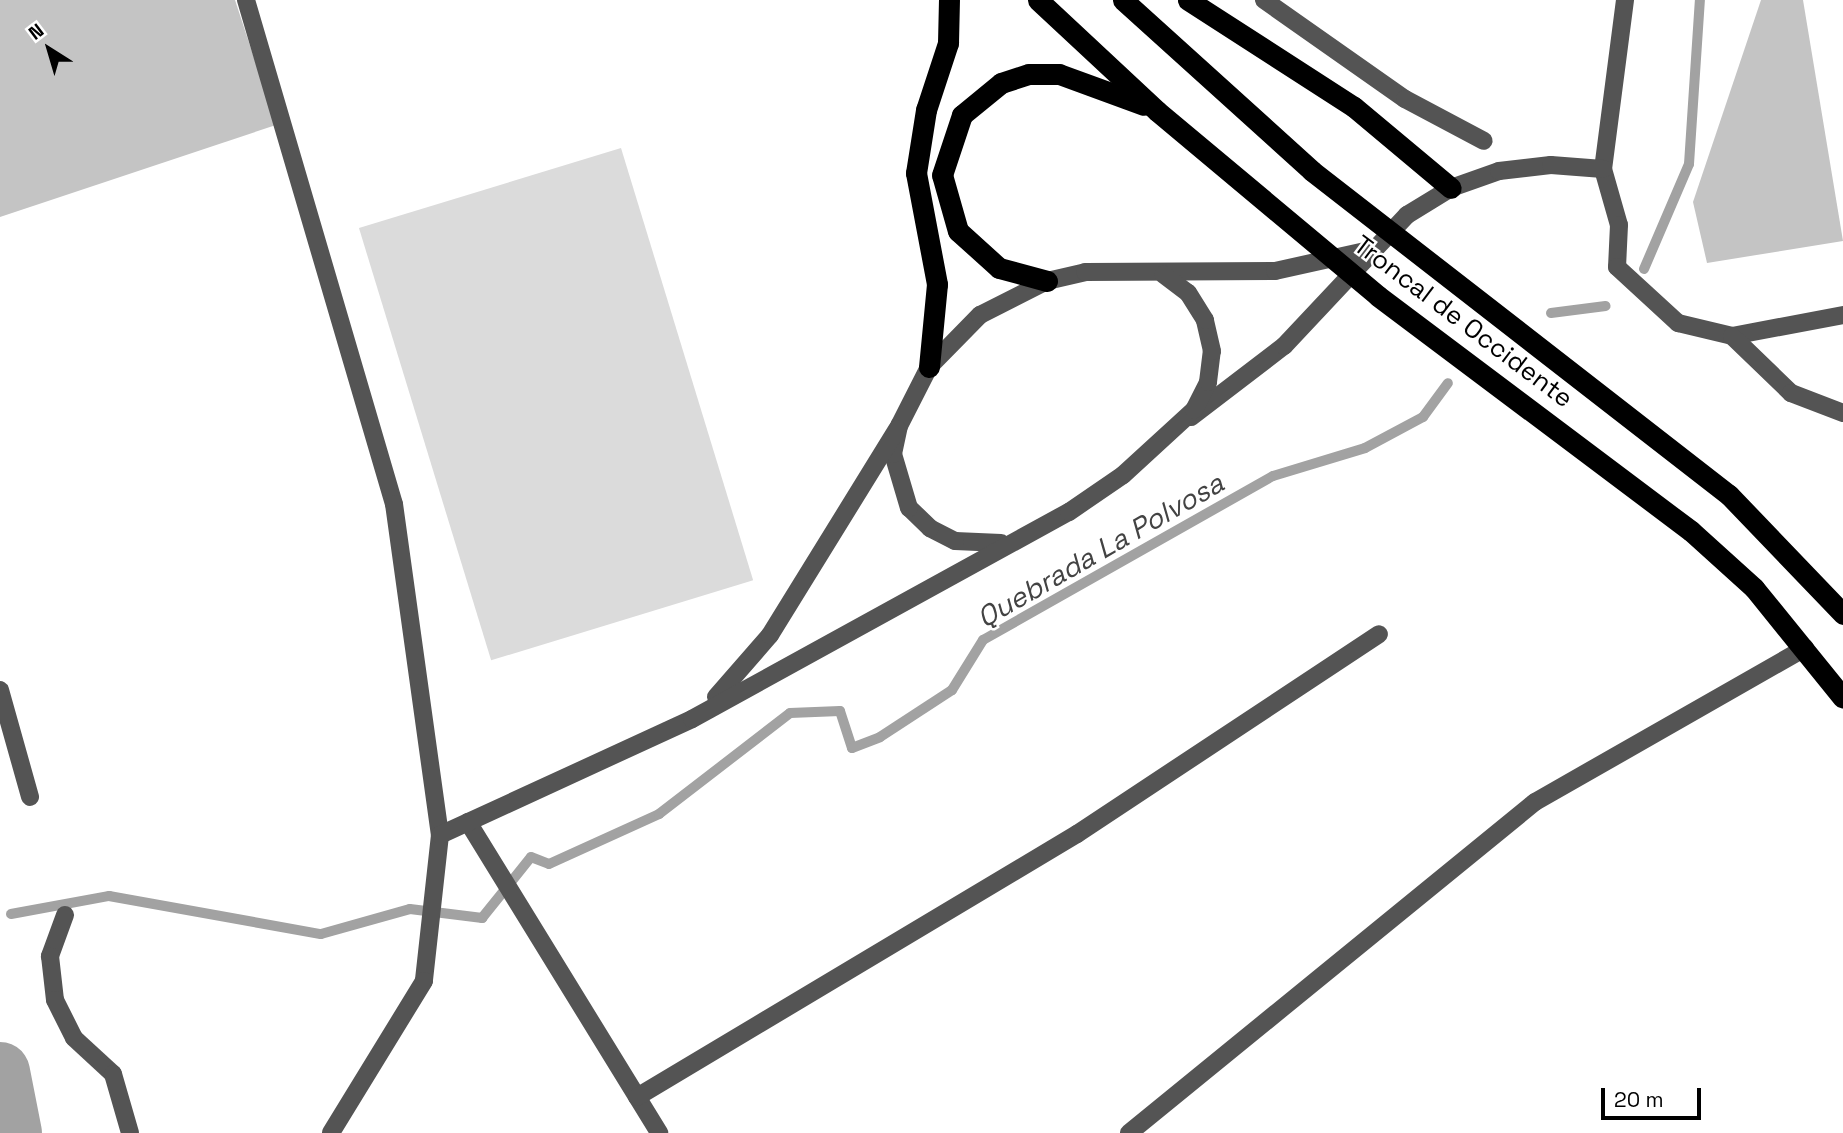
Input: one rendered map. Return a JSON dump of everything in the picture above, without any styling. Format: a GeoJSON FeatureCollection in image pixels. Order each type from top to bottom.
{"type":"FeatureCollection","features":[{"type":"Feature","properties":{"kind":"highway"},"geometry":{"type":"LineString","coordinates":[[929,367],[937,285],[916,173],[926,110],[948,43],[949,0]]}},
{"type":"Feature","properties":{"kind":"highway","name":"Troncal de Occidente"},"geometry":{"type":"LineString","coordinates":[[1038,0],[1157,111],[1378,296],[1691,531],[1754,588],[1843,698]]}},
{"type":"Feature","properties":{"kind":"highway","name":"Troncal de Occidente"},"geometry":{"type":"LineString","coordinates":[[1123,0],[1312,171],[1417,257],[1729,495],[1843,614]]}},
{"type":"Feature","properties":{"kind":"highway"},"geometry":{"type":"LineString","coordinates":[[1188,0],[1354,107],[1451,188]]}},
{"type":"Feature","properties":{"kind":"highway"},"geometry":{"type":"LineString","coordinates":[[1046,281],[999,268],[958,231],[942,175],[962,115],[1001,83],[1029,74],[1059,74],[1157,111]]}},
{"type":"Feature","properties":{"kind":"street"},"geometry":{"type":"LineString","coordinates":[[246,0],[394,504],[440,835],[424,981],[331,1133]]}},
{"type":"Feature","properties":{"kind":"street"},"geometry":{"type":"LineString","coordinates":[[1264,0],[1405,99],[1484,141]]}},
{"type":"Feature","properties":{"kind":"street"},"geometry":{"type":"LineString","coordinates":[[1625,0],[1603,169],[1619,225],[1618,267],[1678,323],[1732,336],[1843,315]]}},
{"type":"Feature","properties":{"kind":"street"},"geometry":{"type":"LineString","coordinates":[[440,835],[692,719],[1069,512],[1284,346],[1370,250],[1407,215],[1451,188],[1499,171],[1551,165],[1603,169]]}},
{"type":"Feature","properties":{"kind":"street"},"geometry":{"type":"LineString","coordinates":[[692,719],[740,676],[770,635],[899,426],[929,367],[980,315],[1046,281],[1084,272],[1163,274],[1312,268],[1370,250]]}},
{"type":"Feature","properties":{"kind":"street"},"geometry":{"type":"LineString","coordinates":[[1163,274],[1188,293],[1205,320],[1212,351],[1208,382],[1194,410],[1170,432]]}},
{"type":"Feature","properties":{"kind":"street"},"geometry":{"type":"LineString","coordinates":[[1732,336],[1791,393],[1843,413]]}},
{"type":"Feature","properties":{"kind":"street"},"geometry":{"type":"LineString","coordinates":[[899,426],[897,482],[909,508],[955,541],[1012,541]]}},
{"type":"Feature","properties":{"kind":"street"},"geometry":{"type":"LineString","coordinates":[[637,1097],[1077,834],[1379,634]]}},
{"type":"Feature","properties":{"kind":"street"},"geometry":{"type":"LineString","coordinates":[[1129,1133],[1535,802],[1805,648]]}},
{"type":"Feature","properties":{"kind":"street"},"geometry":{"type":"LineString","coordinates":[[0,690],[30,797]]}},
{"type":"Feature","properties":{"kind":"street"},"geometry":{"type":"LineString","coordinates":[[468,822],[494,855],[659,1133]]}},
{"type":"Feature","properties":{"kind":"street"},"geometry":{"type":"LineString","coordinates":[[65,915],[50,956],[55,1000],[74,1038],[113,1074],[130,1133]]}},
{"type":"Feature","properties":{"kind":"shaded area"},"geometry":{"type":"Polygon","coordinates":[[[621,148],[753,580],[491,660],[359,228],[621,148]]]}},
{"type":"Feature","properties":{"kind":"building"},"geometry":{"type":"Polygon","coordinates":[[[0,0],[235,0],[276,125],[0,217],[0,0]]]}},
{"type":"Feature","properties":{"kind":"building"},"geometry":{"type":"Polygon","coordinates":[[[1761,0],[1803,0],[1843,241],[1707,263],[1693,202],[1761,0]]]}},
{"type":"Feature","properties":{"kind":"waterway","name":"Quebrada La Polvosa"},"geometry":{"type":"LineString","coordinates":[[1644,269],[1689,164],[1700,0]]}},
{"type":"Feature","properties":{"kind":"waterway","name":"Quebrada La Polvosa"},"geometry":{"type":"LineString","coordinates":[[1551,313],[1606,306]]}},
{"type":"Feature","properties":{"kind":"waterway","name":"Quebrada La Polvosa"},"geometry":{"type":"LineString","coordinates":[[11,914],[109,896],[321,934],[410,909],[482,918],[531,857],[549,864],[659,814],[790,713],[840,711],[852,748],[880,737],[952,690],[983,640],[1273,476],[1365,448],[1423,417],[1448,383]]}},
{"type":"Feature","properties":{"kind":"waterway"},"geometry":{"type":"LineString","coordinates":[[0,1072],[12,1133]]}}]}
